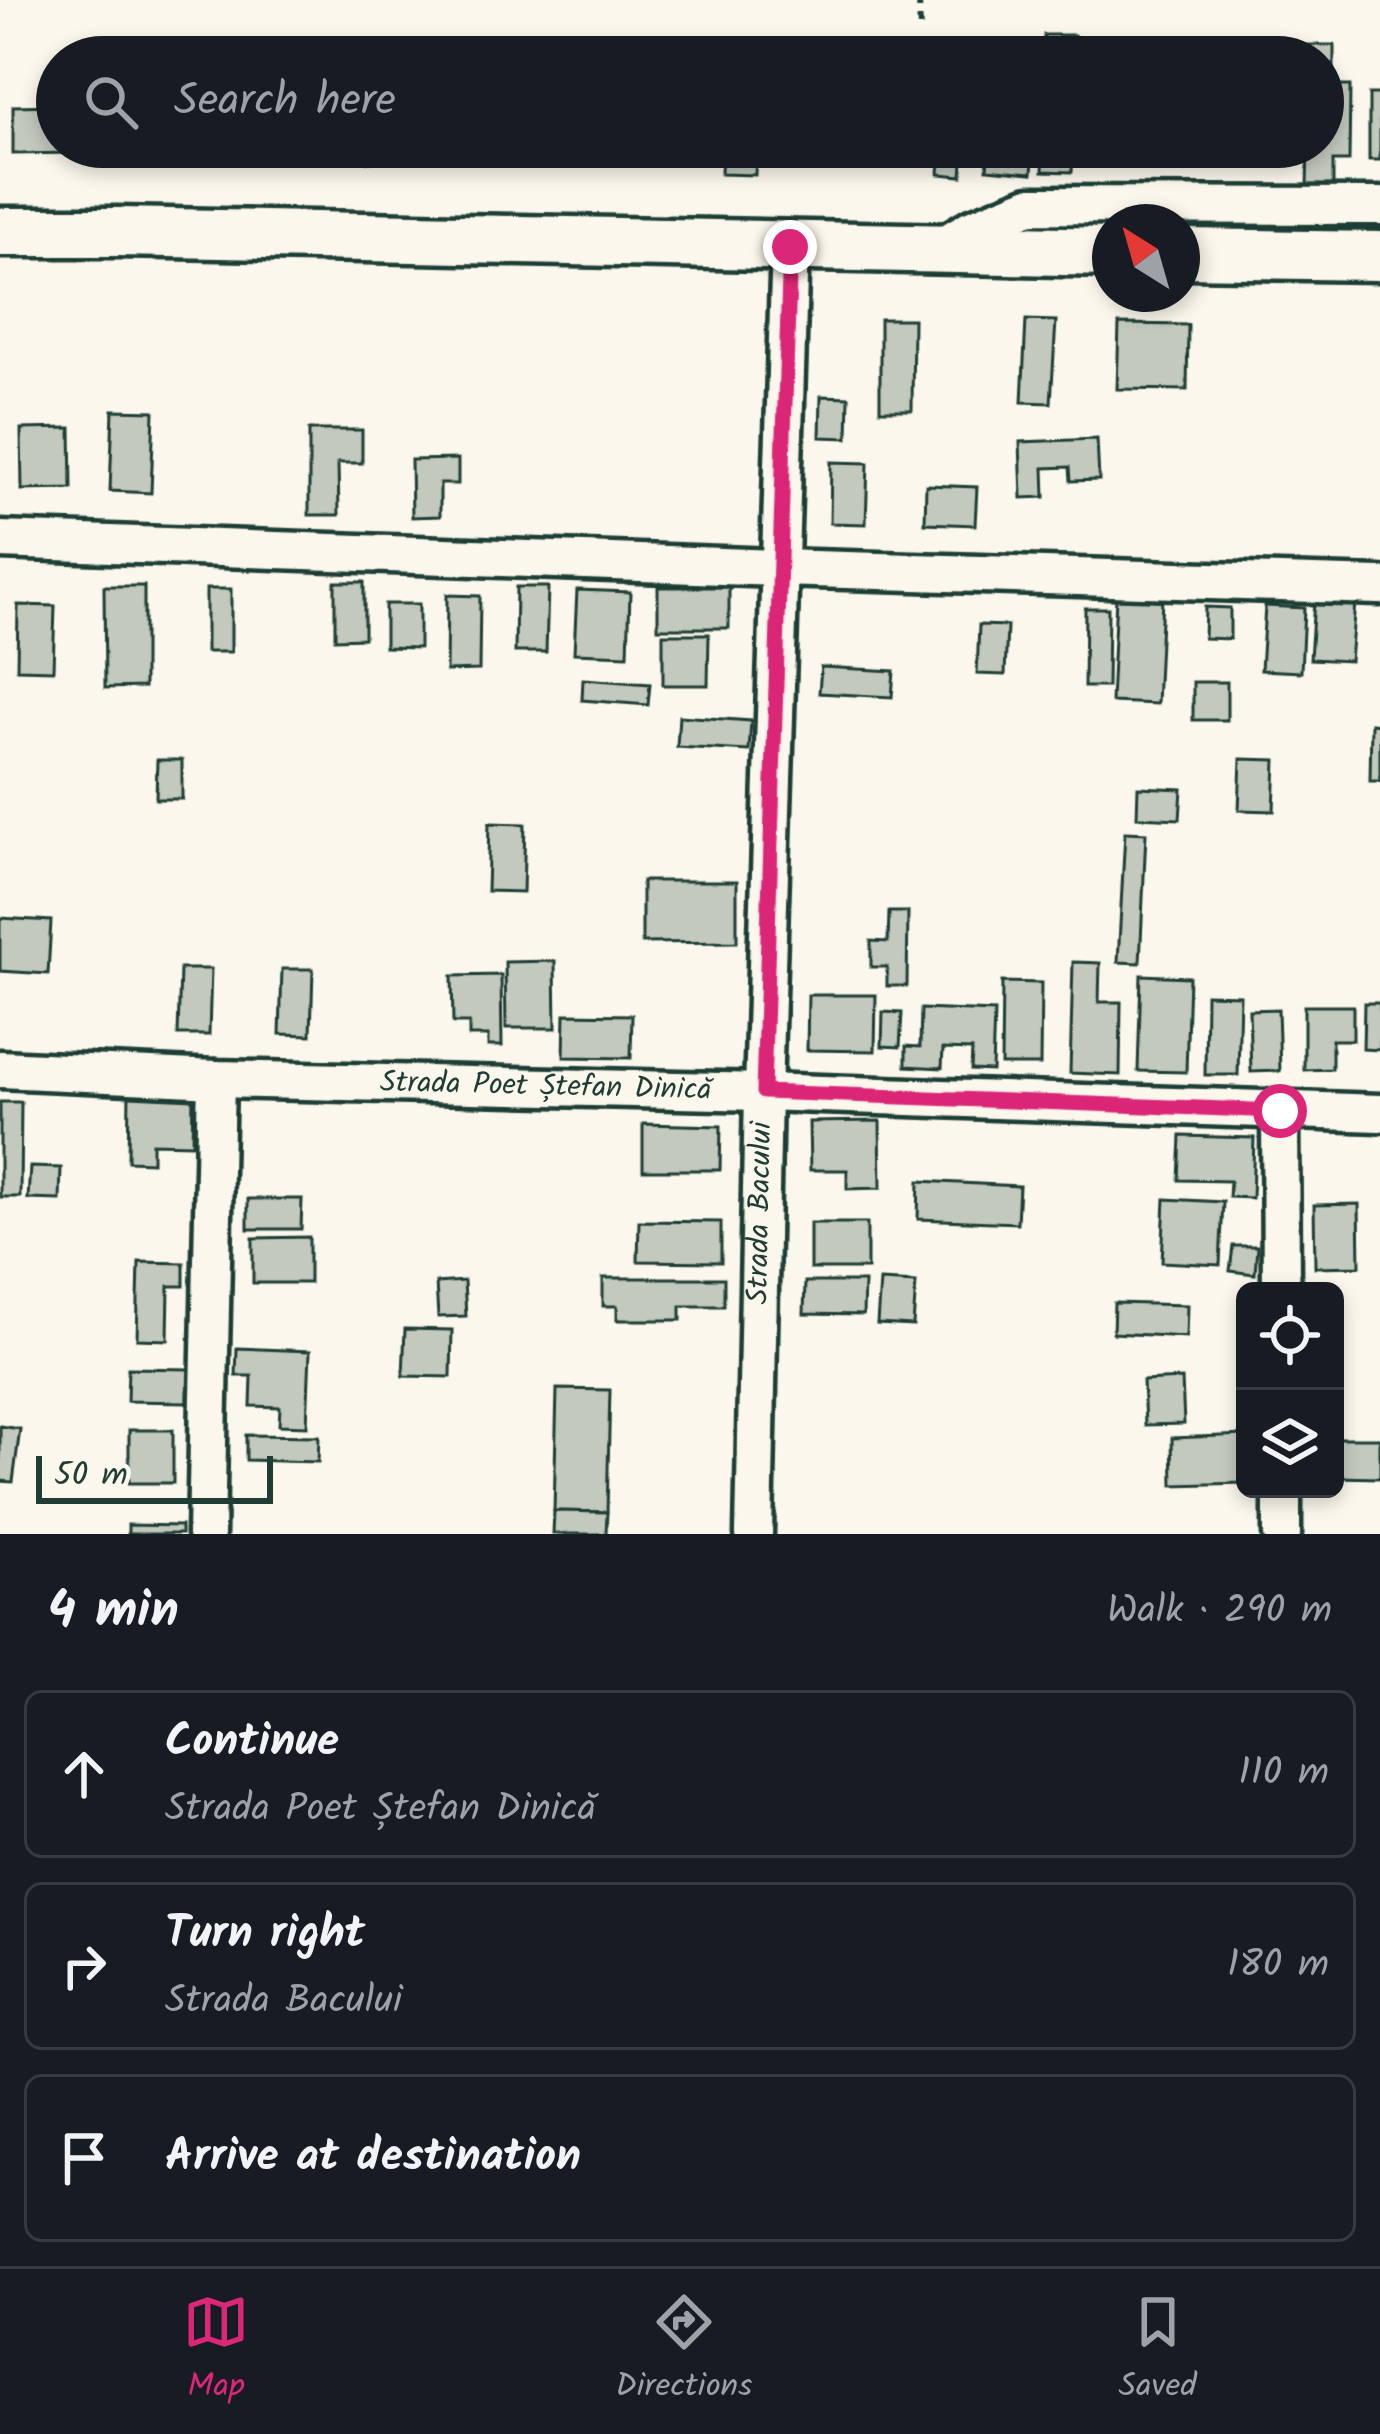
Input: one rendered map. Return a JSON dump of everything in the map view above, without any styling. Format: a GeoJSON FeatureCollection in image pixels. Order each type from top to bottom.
{"type":"FeatureCollection","features":[{"type":"Feature","properties":{"kind":"street"},"geometry":{"type":"LineString","coordinates":[[936,249],[970,229],[1030,205],[1380,206]]}},
{"type":"Feature","properties":{"kind":"street"},"geometry":{"type":"LineString","coordinates":[[0,232],[1092,252]]}},
{"type":"Feature","properties":{"kind":"street","name":"Strada Bacului"},"geometry":{"type":"LineString","coordinates":[[754,1534],[790,247]]}},
{"type":"Feature","properties":{"kind":"street"},"geometry":{"type":"LineString","coordinates":[[1200,253],[1380,256]]}},
{"type":"Feature","properties":{"kind":"street"},"geometry":{"type":"LineString","coordinates":[[0,541],[1380,586]]}},
{"type":"Feature","properties":{"kind":"street","name":"Strada Poet Ștefan Dinică"},"geometry":{"type":"LineString","coordinates":[[0,1069],[1380,1113]]}},
{"type":"Feature","properties":{"kind":"street"},"geometry":{"type":"LineString","coordinates":[[206,1534],[216,1079]]}},
{"type":"Feature","properties":{"kind":"street"},"geometry":{"type":"LineString","coordinates":[[1280,1111],[1281,1282]]}},
{"type":"Feature","properties":{"kind":"street"},"geometry":{"type":"LineString","coordinates":[[1282,1498],[1282,1534]]}},
{"type":"Feature","properties":{"kind":"path"},"geometry":{"type":"LineString","coordinates":[[919,0],[920,34]]}},
{"type":"Feature","properties":{"kind":"building"},"geometry":{"type":"Polygon","coordinates":[[[1344,86],[1350,86],[1349,161],[1344,161],[1344,86]]]}},
{"type":"Feature","properties":{"kind":"building"},"geometry":{"type":"Polygon","coordinates":[[[1369,94],[1380,94],[1380,160],[1369,160],[1369,94]]]}},
{"type":"Feature","properties":{"kind":"building"},"geometry":{"type":"Polygon","coordinates":[[[36,105],[36,154],[13,154],[13,106],[36,105]]]}},
{"type":"Feature","properties":{"kind":"building"},"geometry":{"type":"Polygon","coordinates":[[[721,168],[755,168],[755,175],[721,174],[721,168]]]}},
{"type":"Feature","properties":{"kind":"building"},"geometry":{"type":"Polygon","coordinates":[[[939,168],[963,168],[962,176],[939,174],[939,168]]]}},
{"type":"Feature","properties":{"kind":"building"},"geometry":{"type":"Polygon","coordinates":[[[987,168],[1032,168],[1032,173],[987,168]]]}},
{"type":"Feature","properties":{"kind":"building"},"geometry":{"type":"Polygon","coordinates":[[[1043,168],[1072,168],[1072,172],[1043,168]]]}},
{"type":"Feature","properties":{"kind":"building"},"geometry":{"type":"Polygon","coordinates":[[[1307,168],[1333,168],[1333,187],[1307,187],[1307,168]]]}},
{"type":"Feature","properties":{"kind":"building"},"geometry":{"type":"Polygon","coordinates":[[[880,319],[913,319],[912,410],[880,410],[880,319]]]}},
{"type":"Feature","properties":{"kind":"building"},"geometry":{"type":"Polygon","coordinates":[[[1026,320],[1056,321],[1051,403],[1022,402],[1026,320]]]}},
{"type":"Feature","properties":{"kind":"building"},"geometry":{"type":"Polygon","coordinates":[[[1119,324],[1188,325],[1187,390],[1117,389],[1119,324]]]}},
{"type":"Feature","properties":{"kind":"building"},"geometry":{"type":"Polygon","coordinates":[[[821,396],[849,397],[848,438],[820,437],[821,396]]]}},
{"type":"Feature","properties":{"kind":"building"},"geometry":{"type":"Polygon","coordinates":[[[113,410],[154,411],[151,493],[110,491],[113,410]]]}},
{"type":"Feature","properties":{"kind":"building"},"geometry":{"type":"Polygon","coordinates":[[[71,428],[72,489],[22,490],[21,429],[71,428]]]}},
{"type":"Feature","properties":{"kind":"building"},"geometry":{"type":"Polygon","coordinates":[[[309,430],[362,430],[362,463],[338,463],[339,515],[309,515],[309,430]]]}},
{"type":"Feature","properties":{"kind":"building"},"geometry":{"type":"Polygon","coordinates":[[[1097,439],[1099,480],[1071,481],[1070,467],[1044,468],[1045,497],[1022,498],[1020,442],[1097,439]]]}},
{"type":"Feature","properties":{"kind":"building"},"geometry":{"type":"Polygon","coordinates":[[[458,459],[458,484],[440,484],[440,516],[412,517],[411,460],[458,459]]]}},
{"type":"Feature","properties":{"kind":"building"},"geometry":{"type":"Polygon","coordinates":[[[831,462],[868,463],[866,524],[830,523],[831,462]]]}},
{"type":"Feature","properties":{"kind":"building"},"geometry":{"type":"Polygon","coordinates":[[[926,485],[977,487],[975,525],[925,523],[926,485]]]}},
{"type":"Feature","properties":{"kind":"building"},"geometry":{"type":"Polygon","coordinates":[[[335,582],[364,582],[364,638],[335,639],[335,582]]]}},
{"type":"Feature","properties":{"kind":"building"},"geometry":{"type":"Polygon","coordinates":[[[104,586],[144,586],[144,687],[105,688],[104,586]]]}},
{"type":"Feature","properties":{"kind":"building"},"geometry":{"type":"Polygon","coordinates":[[[516,587],[548,587],[546,652],[515,652],[516,587]]]}},
{"type":"Feature","properties":{"kind":"building"},"geometry":{"type":"Polygon","coordinates":[[[658,587],[729,587],[729,628],[658,628],[658,587]]]}},
{"type":"Feature","properties":{"kind":"building"},"geometry":{"type":"Polygon","coordinates":[[[206,589],[231,589],[231,652],[206,652],[206,589]]]}},
{"type":"Feature","properties":{"kind":"building"},"geometry":{"type":"Polygon","coordinates":[[[577,590],[630,592],[628,655],[574,653],[577,590]]]}},
{"type":"Feature","properties":{"kind":"building"},"geometry":{"type":"Polygon","coordinates":[[[447,595],[480,596],[479,670],[446,671],[447,595]]]}},
{"type":"Feature","properties":{"kind":"building"},"geometry":{"type":"Polygon","coordinates":[[[1116,596],[1162,598],[1157,704],[1111,702],[1116,596]]]}},
{"type":"Feature","properties":{"kind":"building"},"geometry":{"type":"Polygon","coordinates":[[[1314,600],[1355,603],[1350,661],[1310,659],[1314,600]]]}},
{"type":"Feature","properties":{"kind":"building"},"geometry":{"type":"Polygon","coordinates":[[[385,604],[419,604],[419,648],[385,647],[385,604]]]}},
{"type":"Feature","properties":{"kind":"building"},"geometry":{"type":"Polygon","coordinates":[[[18,605],[55,606],[53,670],[17,669],[18,605]]]}},
{"type":"Feature","properties":{"kind":"building"},"geometry":{"type":"Polygon","coordinates":[[[1265,606],[1304,608],[1301,672],[1261,670],[1265,606]]]}},
{"type":"Feature","properties":{"kind":"building"},"geometry":{"type":"Polygon","coordinates":[[[1205,607],[1230,608],[1230,639],[1204,638],[1205,607]]]}},
{"type":"Feature","properties":{"kind":"building"},"geometry":{"type":"Polygon","coordinates":[[[1085,608],[1108,608],[1107,687],[1084,687],[1085,608]]]}},
{"type":"Feature","properties":{"kind":"building"},"geometry":{"type":"Polygon","coordinates":[[[979,625],[1007,626],[1005,675],[977,674],[979,625]]]}},
{"type":"Feature","properties":{"kind":"building"},"geometry":{"type":"Polygon","coordinates":[[[663,634],[709,634],[708,685],[663,685],[663,634]]]}},
{"type":"Feature","properties":{"kind":"building"},"geometry":{"type":"Polygon","coordinates":[[[821,667],[894,671],[892,697],[819,693],[821,667]]]}},
{"type":"Feature","properties":{"kind":"building"},"geometry":{"type":"Polygon","coordinates":[[[583,679],[650,684],[648,705],[582,700],[583,679]]]}},
{"type":"Feature","properties":{"kind":"building"},"geometry":{"type":"Polygon","coordinates":[[[1193,682],[1227,682],[1227,720],[1193,720],[1193,682]]]}},
{"type":"Feature","properties":{"kind":"building"},"geometry":{"type":"Polygon","coordinates":[[[679,716],[751,721],[749,751],[677,747],[679,716]]]}},
{"type":"Feature","properties":{"kind":"building"},"geometry":{"type":"Polygon","coordinates":[[[1371,723],[1380,724],[1380,781],[1370,781],[1371,723]]]}},
{"type":"Feature","properties":{"kind":"building"},"geometry":{"type":"Polygon","coordinates":[[[1241,759],[1276,760],[1274,811],[1239,810],[1241,759]]]}},
{"type":"Feature","properties":{"kind":"building"},"geometry":{"type":"Polygon","coordinates":[[[157,760],[182,760],[182,799],[156,799],[157,760]]]}},
{"type":"Feature","properties":{"kind":"building"},"geometry":{"type":"Polygon","coordinates":[[[1138,787],[1182,789],[1180,819],[1137,817],[1138,787]]]}},
{"type":"Feature","properties":{"kind":"building"},"geometry":{"type":"Polygon","coordinates":[[[489,823],[525,824],[523,892],[487,891],[489,823]]]}},
{"type":"Feature","properties":{"kind":"building"},"geometry":{"type":"Polygon","coordinates":[[[1125,832],[1146,833],[1140,963],[1118,962],[1125,832]]]}},
{"type":"Feature","properties":{"kind":"building"},"geometry":{"type":"Polygon","coordinates":[[[642,881],[737,881],[737,942],[642,943],[642,881]]]}},
{"type":"Feature","properties":{"kind":"building"},"geometry":{"type":"Polygon","coordinates":[[[889,912],[908,912],[907,986],[887,986],[887,967],[871,967],[871,941],[888,942],[889,912]]]}},
{"type":"Feature","properties":{"kind":"building"},"geometry":{"type":"Polygon","coordinates":[[[0,918],[51,921],[48,974],[0,971],[0,918]]]}},
{"type":"Feature","properties":{"kind":"building"},"geometry":{"type":"Polygon","coordinates":[[[555,961],[556,1028],[506,1028],[505,962],[555,961]]]}},
{"type":"Feature","properties":{"kind":"building"},"geometry":{"type":"Polygon","coordinates":[[[1073,962],[1100,963],[1099,1002],[1121,1002],[1120,1075],[1070,1073],[1073,962]]]}},
{"type":"Feature","properties":{"kind":"building"},"geometry":{"type":"Polygon","coordinates":[[[180,969],[211,969],[209,1035],[178,1035],[180,969]]]}},
{"type":"Feature","properties":{"kind":"building"},"geometry":{"type":"Polygon","coordinates":[[[282,969],[313,969],[311,1035],[280,1034],[282,969]]]}},
{"type":"Feature","properties":{"kind":"building"},"geometry":{"type":"Polygon","coordinates":[[[501,975],[502,1046],[488,1046],[488,1036],[469,1036],[469,1023],[453,1023],[452,976],[501,975]]]}},
{"type":"Feature","properties":{"kind":"building"},"geometry":{"type":"Polygon","coordinates":[[[1141,975],[1189,977],[1186,1072],[1138,1071],[1141,975]]]}},
{"type":"Feature","properties":{"kind":"building"},"geometry":{"type":"Polygon","coordinates":[[[1002,982],[1041,983],[1040,1065],[1001,1065],[1002,982]]]}},
{"type":"Feature","properties":{"kind":"building"},"geometry":{"type":"Polygon","coordinates":[[[1206,994],[1240,995],[1238,1075],[1205,1075],[1206,994]]]}},
{"type":"Feature","properties":{"kind":"building"},"geometry":{"type":"Polygon","coordinates":[[[808,995],[876,995],[875,1051],[807,1050],[808,995]]]}},
{"type":"Feature","properties":{"kind":"building"},"geometry":{"type":"Polygon","coordinates":[[[1364,1003],[1380,1003],[1380,1050],[1363,1049],[1364,1003]]]}},
{"type":"Feature","properties":{"kind":"building"},"geometry":{"type":"Polygon","coordinates":[[[1304,1006],[1353,1006],[1353,1040],[1332,1040],[1332,1069],[1304,1070],[1304,1006]]]}},
{"type":"Feature","properties":{"kind":"building"},"geometry":{"type":"Polygon","coordinates":[[[921,1009],[994,1012],[992,1071],[971,1070],[972,1050],[943,1049],[942,1068],[906,1066],[906,1046],[920,1047],[921,1009]]]}},
{"type":"Feature","properties":{"kind":"building"},"geometry":{"type":"Polygon","coordinates":[[[1278,1009],[1280,1071],[1251,1072],[1249,1010],[1278,1009]]]}},
{"type":"Feature","properties":{"kind":"building"},"geometry":{"type":"Polygon","coordinates":[[[883,1012],[902,1013],[900,1047],[882,1046],[883,1012]]]}},
{"type":"Feature","properties":{"kind":"building"},"geometry":{"type":"Polygon","coordinates":[[[565,1014],[632,1015],[631,1058],[564,1057],[565,1014]]]}},
{"type":"Feature","properties":{"kind":"building"},"geometry":{"type":"Polygon","coordinates":[[[129,1092],[193,1093],[192,1144],[152,1143],[152,1162],[128,1161],[129,1092]]]}},
{"type":"Feature","properties":{"kind":"building"},"geometry":{"type":"Polygon","coordinates":[[[0,1102],[21,1102],[20,1197],[0,1197],[0,1102]]]}},
{"type":"Feature","properties":{"kind":"building"},"geometry":{"type":"Polygon","coordinates":[[[880,1121],[881,1188],[847,1189],[847,1170],[810,1170],[809,1122],[880,1121]]]}},
{"type":"Feature","properties":{"kind":"building"},"geometry":{"type":"Polygon","coordinates":[[[643,1124],[721,1126],[720,1170],[643,1170],[643,1124]]]}},
{"type":"Feature","properties":{"kind":"building"},"geometry":{"type":"Polygon","coordinates":[[[1181,1136],[1254,1138],[1252,1198],[1229,1197],[1230,1181],[1179,1180],[1181,1136]]]}},
{"type":"Feature","properties":{"kind":"building"},"geometry":{"type":"Polygon","coordinates":[[[30,1167],[61,1168],[60,1200],[28,1199],[30,1167]]]}},
{"type":"Feature","properties":{"kind":"building"},"geometry":{"type":"Polygon","coordinates":[[[919,1181],[1019,1186],[1017,1223],[918,1219],[919,1181]]]}},
{"type":"Feature","properties":{"kind":"building"},"geometry":{"type":"Polygon","coordinates":[[[248,1199],[302,1199],[301,1229],[248,1229],[248,1199]]]}},
{"type":"Feature","properties":{"kind":"building"},"geometry":{"type":"Polygon","coordinates":[[[1165,1199],[1223,1202],[1220,1265],[1162,1262],[1165,1199]]]}},
{"type":"Feature","properties":{"kind":"building"},"geometry":{"type":"Polygon","coordinates":[[[1359,1204],[1360,1266],[1315,1267],[1314,1205],[1359,1204]]]}},
{"type":"Feature","properties":{"kind":"building"},"geometry":{"type":"Polygon","coordinates":[[[639,1221],[721,1222],[721,1262],[638,1261],[639,1221]]]}},
{"type":"Feature","properties":{"kind":"building"},"geometry":{"type":"Polygon","coordinates":[[[810,1223],[867,1223],[867,1269],[810,1269],[810,1223]]]}},
{"type":"Feature","properties":{"kind":"building"},"geometry":{"type":"Polygon","coordinates":[[[309,1237],[309,1283],[253,1283],[253,1238],[309,1237]]]}},
{"type":"Feature","properties":{"kind":"building"},"geometry":{"type":"Polygon","coordinates":[[[1233,1246],[1257,1246],[1255,1274],[1230,1271],[1233,1246]]]}},
{"type":"Feature","properties":{"kind":"building"},"geometry":{"type":"Polygon","coordinates":[[[139,1262],[184,1263],[184,1286],[169,1286],[168,1340],[137,1339],[139,1262]]]}},
{"type":"Feature","properties":{"kind":"building"},"geometry":{"type":"Polygon","coordinates":[[[603,1278],[724,1278],[724,1306],[681,1306],[681,1320],[617,1320],[617,1306],[603,1306],[603,1278]]]}},
{"type":"Feature","properties":{"kind":"building"},"geometry":{"type":"Polygon","coordinates":[[[464,1281],[466,1316],[438,1317],[436,1283],[464,1281]]]}},
{"type":"Feature","properties":{"kind":"building"},"geometry":{"type":"Polygon","coordinates":[[[880,1281],[916,1283],[913,1326],[877,1324],[880,1281]]]}},
{"type":"Feature","properties":{"kind":"building"},"geometry":{"type":"Polygon","coordinates":[[[805,1282],[864,1282],[863,1315],[804,1314],[805,1282]]]}},
{"type":"Feature","properties":{"kind":"building"},"geometry":{"type":"Polygon","coordinates":[[[1114,1303],[1187,1305],[1186,1337],[1113,1333],[1114,1303]]]}},
{"type":"Feature","properties":{"kind":"building"},"geometry":{"type":"Polygon","coordinates":[[[405,1329],[452,1330],[451,1377],[403,1376],[405,1329]]]}},
{"type":"Feature","properties":{"kind":"building"},"geometry":{"type":"Polygon","coordinates":[[[237,1348],[310,1351],[307,1426],[279,1425],[280,1407],[251,1406],[252,1376],[236,1376],[237,1348]]]}},
{"type":"Feature","properties":{"kind":"building"},"geometry":{"type":"Polygon","coordinates":[[[128,1368],[189,1369],[188,1402],[127,1401],[128,1368]]]}},
{"type":"Feature","properties":{"kind":"building"},"geometry":{"type":"Polygon","coordinates":[[[1182,1379],[1184,1424],[1145,1425],[1143,1381],[1182,1379]]]}},
{"type":"Feature","properties":{"kind":"building"},"geometry":{"type":"Polygon","coordinates":[[[557,1389],[610,1390],[607,1512],[554,1511],[557,1389]]]}},
{"type":"Feature","properties":{"kind":"building"},"geometry":{"type":"Polygon","coordinates":[[[0,1426],[20,1429],[13,1482],[0,1481],[0,1426]]]}},
{"type":"Feature","properties":{"kind":"building"},"geometry":{"type":"Polygon","coordinates":[[[129,1430],[173,1430],[173,1483],[129,1483],[129,1430]]]}},
{"type":"Feature","properties":{"kind":"building"},"geometry":{"type":"Polygon","coordinates":[[[246,1435],[319,1436],[318,1462],[246,1460],[246,1435]]]}},
{"type":"Feature","properties":{"kind":"building"},"geometry":{"type":"Polygon","coordinates":[[[1236,1435],[1236,1483],[1173,1485],[1172,1438],[1236,1435]]]}},
{"type":"Feature","properties":{"kind":"building"},"geometry":{"type":"Polygon","coordinates":[[[1344,1438],[1380,1438],[1380,1478],[1344,1477],[1344,1438]]]}},
{"type":"Feature","properties":{"kind":"building"},"geometry":{"type":"Polygon","coordinates":[[[554,1511],[607,1512],[606,1534],[553,1534],[554,1511]]]}},
{"type":"Feature","properties":{"kind":"building"},"geometry":{"type":"Polygon","coordinates":[[[128,1525],[181,1526],[181,1534],[128,1534],[128,1525]]]}},
{"type":"Feature","properties":{"kind":"route"},"geometry":{"type":"LineString","coordinates":[[790,247],[763,1092],[1280,1111]]}}]}
